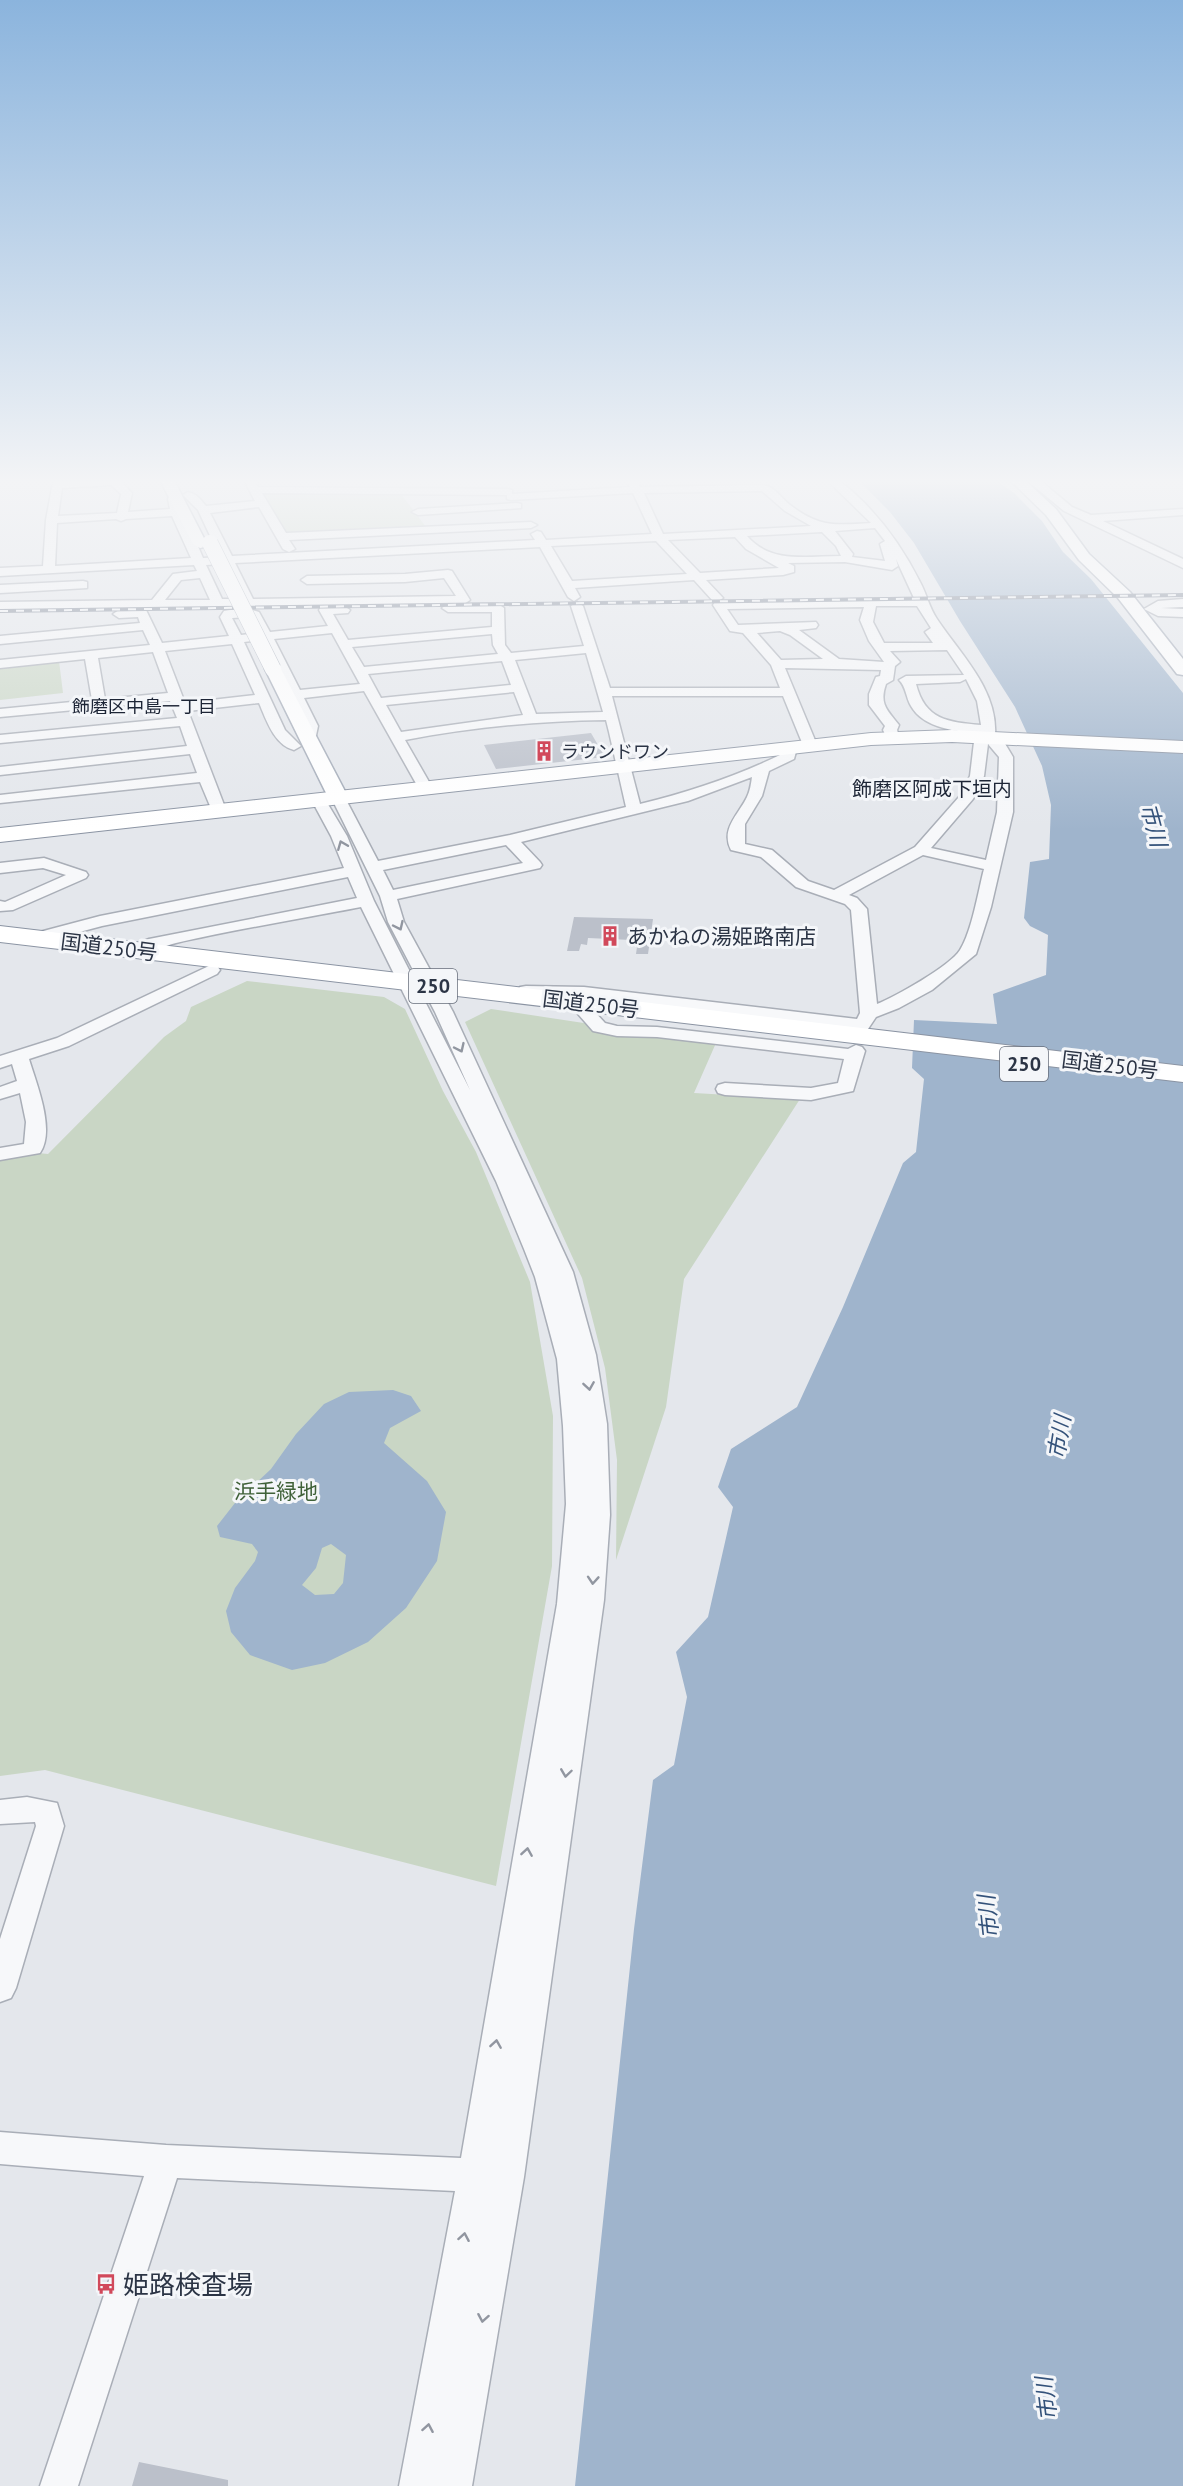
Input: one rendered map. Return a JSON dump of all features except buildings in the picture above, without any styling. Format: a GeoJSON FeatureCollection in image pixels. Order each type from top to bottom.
{"type":"FeatureCollection","features":[{"type":"Feature","properties":{"kind":"highway"},"geometry":{"type":"LineString","coordinates":[[0,835],[218,810],[318,787],[425,787],[893,738],[988,734],[1183,747]]}},
{"type":"Feature","properties":{"kind":"highway","name":"国道250号"},"geometry":{"type":"LineString","coordinates":[[0,934],[138,950],[210,964]]}},
{"type":"Feature","properties":{"kind":"highway","name":"国道250号"},"geometry":{"type":"LineString","coordinates":[[0,945],[210,964],[422,989],[587,1014],[862,1036],[1183,1083]]}},
{"type":"Feature","properties":{"kind":"highway","name":"国道250号"},"geometry":{"type":"LineString","coordinates":[[422,989],[499,993],[1183,1074]]}},
{"type":"Feature","properties":{"kind":"main road"},"geometry":{"type":"LineString","coordinates":[[232,598],[267,669],[318,787]]}},
{"type":"Feature","properties":{"kind":"main road"},"geometry":{"type":"LineString","coordinates":[[1128,598],[1167,626],[1183,670]]}},
{"type":"Feature","properties":{"kind":"main road"},"geometry":{"type":"LineString","coordinates":[[301,744],[318,787]]}},
{"type":"Feature","properties":{"kind":"street"},"geometry":{"type":"LineString","coordinates":[[78,605],[80,598]]}},
{"type":"Feature","properties":{"kind":"street"},"geometry":{"type":"LineString","coordinates":[[156,604],[161,598]]}},
{"type":"Feature","properties":{"kind":"street"},"geometry":{"type":"LineString","coordinates":[[215,598],[218,604]]}},
{"type":"Feature","properties":{"kind":"street"},"geometry":{"type":"LineString","coordinates":[[247,598],[249,603]]}},
{"type":"Feature","properties":{"kind":"street"},"geometry":{"type":"LineString","coordinates":[[318,598],[320,602]]}},
{"type":"Feature","properties":{"kind":"street"},"geometry":{"type":"LineString","coordinates":[[0,606],[464,600],[463,598]]}},
{"type":"Feature","properties":{"kind":"street"},"geometry":{"type":"LineString","coordinates":[[574,598],[606,692],[626,766],[634,810]]}},
{"type":"Feature","properties":{"kind":"street"},"geometry":{"type":"LineString","coordinates":[[835,896],[921,850],[966,799],[977,776],[981,742],[988,734],[988,710],[957,654],[920,598]]}},
{"type":"Feature","properties":{"kind":"street"},"geometry":{"type":"LineString","coordinates":[[812,625],[747,630],[734,628],[719,605],[921,602]]}},
{"type":"Feature","properties":{"kind":"street"},"geometry":{"type":"LineString","coordinates":[[777,664],[836,663],[888,666],[893,662],[874,640],[866,620],[868,620],[870,603]]}},
{"type":"Feature","properties":{"kind":"street"},"geometry":{"type":"LineString","coordinates":[[1183,603],[1158,605],[1150,609],[1167,613],[1183,613]]}},
{"type":"Feature","properties":{"kind":"street"},"geometry":{"type":"LineString","coordinates":[[425,787],[326,610],[498,608],[499,645],[507,657],[531,718]]}},
{"type":"Feature","properties":{"kind":"street"},"geometry":{"type":"LineString","coordinates":[[0,615],[142,613],[158,649],[218,810]]}},
{"type":"Feature","properties":{"kind":"street"},"geometry":{"type":"LineString","coordinates":[[251,613],[255,615],[311,726],[301,744],[279,732],[237,639],[226,617],[228,614],[251,613]]}},
{"type":"Feature","properties":{"kind":"street"},"geometry":{"type":"LineString","coordinates":[[0,640],[148,626]]}},
{"type":"Feature","properties":{"kind":"street"},"geometry":{"type":"LineString","coordinates":[[937,626],[927,628],[943,647],[966,688],[971,705],[988,710]]}},
{"type":"Feature","properties":{"kind":"street"},"geometry":{"type":"LineString","coordinates":[[783,628],[794,632],[836,663]]}},
{"type":"Feature","properties":{"kind":"street"},"geometry":{"type":"LineString","coordinates":[[0,664],[335,629]]}},
{"type":"Feature","properties":{"kind":"street"},"geometry":{"type":"LineString","coordinates":[[344,644],[497,630]]}},
{"type":"Feature","properties":{"kind":"street"},"geometry":{"type":"LineString","coordinates":[[374,867],[510,840],[683,798],[762,769],[789,756],[800,746],[788,692],[777,664],[747,630]]}},
{"type":"Feature","properties":{"kind":"street"},"geometry":{"type":"LineString","coordinates":[[880,647],[943,647]]}},
{"type":"Feature","properties":{"kind":"street"},"geometry":{"type":"LineString","coordinates":[[360,671],[591,649]]}},
{"type":"Feature","properties":{"kind":"street"},"geometry":{"type":"LineString","coordinates":[[91,656],[99,704]]}},
{"type":"Feature","properties":{"kind":"street"},"geometry":{"type":"LineString","coordinates":[[888,666],[886,680],[881,680],[874,696],[875,706],[892,725],[890,730],[893,738]]}},
{"type":"Feature","properties":{"kind":"street"},"geometry":{"type":"LineString","coordinates":[[862,1036],[893,1004],[926,986],[968,954],[983,908],[1005,812],[1006,757],[999,745],[988,734],[963,728],[928,715],[920,709],[907,680],[922,676],[960,678]]}},
{"type":"Feature","properties":{"kind":"street"},"geometry":{"type":"LineString","coordinates":[[295,695],[368,687]]}},
{"type":"Feature","properties":{"kind":"street"},"geometry":{"type":"LineString","coordinates":[[377,702],[518,688]]}},
{"type":"Feature","properties":{"kind":"street"},"geometry":{"type":"LineString","coordinates":[[606,692],[788,692]]}},
{"type":"Feature","properties":{"kind":"street"},"geometry":{"type":"LineString","coordinates":[[0,739],[180,708],[263,698]]}},
{"type":"Feature","properties":{"kind":"street"},"geometry":{"type":"LineString","coordinates":[[0,713],[99,704],[180,708]]}},
{"type":"Feature","properties":{"kind":"street"},"geometry":{"type":"LineString","coordinates":[[397,737],[462,724],[531,718],[611,716]]}},
{"type":"Feature","properties":{"kind":"street"},"geometry":{"type":"LineString","coordinates":[[0,771],[194,749]]}},
{"type":"Feature","properties":{"kind":"street"},"geometry":{"type":"LineString","coordinates":[[725,1089],[811,1094],[846,1087],[862,1036],[859,909],[851,901],[802,884],[766,853],[737,847],[737,824],[755,796],[762,769]]}},
{"type":"Feature","properties":{"kind":"street"},"geometry":{"type":"LineString","coordinates":[[0,799],[205,777]]}},
{"type":"Feature","properties":{"kind":"street"},"geometry":{"type":"LineString","coordinates":[[318,787],[374,867],[388,896],[422,989],[507,1182],[548,1260],[568,1359],[575,1426],[578,1504],[570,1604],[491,2176],[453,2486]]}},
{"type":"Feature","properties":{"kind":"street"},"geometry":{"type":"LineString","coordinates":[[318,787],[366,901],[422,989]]}},
{"type":"Feature","properties":{"kind":"street"},"geometry":{"type":"LineString","coordinates":[[388,896],[534,866],[510,840]]}},
{"type":"Feature","properties":{"kind":"street"},"geometry":{"type":"LineString","coordinates":[[921,850],[992,866]]}},
{"type":"Feature","properties":{"kind":"street"},"geometry":{"type":"LineString","coordinates":[[0,868],[44,863],[80,875],[7,907],[0,906]]}},
{"type":"Feature","properties":{"kind":"street"},"geometry":{"type":"LineString","coordinates":[[38,938],[100,921],[352,872]]}},
{"type":"Feature","properties":{"kind":"street"},"geometry":{"type":"LineString","coordinates":[[138,950],[149,944],[202,932],[366,901]]}},
{"type":"Feature","properties":{"kind":"street"},"geometry":{"type":"LineString","coordinates":[[0,1062],[63,1042],[210,964],[212,950],[184,904]]}},
{"type":"Feature","properties":{"kind":"street"},"geometry":{"type":"LineString","coordinates":[[0,1154],[33,1149],[36,1122],[19,1057]]}},
{"type":"Feature","properties":{"kind":"street"},"geometry":{"type":"LineString","coordinates":[[0,1093],[27,1084]]}},
{"type":"Feature","properties":{"kind":"street"},"geometry":{"type":"LineString","coordinates":[[0,1812],[27,1809],[47,1812],[50,1826],[0,1988]]}},
{"type":"Feature","properties":{"kind":"street"},"geometry":{"type":"LineString","coordinates":[[0,2148],[166,2161],[491,2176]]}},
{"type":"Feature","properties":{"kind":"street"},"geometry":{"type":"LineString","coordinates":[[59,2486],[166,2161]]}},
{"type":"Feature","properties":{"kind":"street"},"geometry":{"type":"LineString","coordinates":[[418,2486],[491,2176]]}},
{"type":"Feature","properties":{"kind":"green space"},"geometry":{"type":"Polygon","coordinates":[[[59,661],[63,693],[0,700],[0,667],[59,661]]]}},
{"type":"Feature","properties":{"kind":"green space","name":"浜手緑地"},"geometry":{"type":"Polygon","coordinates":[[[247,981],[384,997],[405,1009],[443,1091],[476,1152],[530,1282],[553,1416],[552,1566],[496,1886],[45,1770],[0,1776],[0,1157],[27,1152],[48,1154],[164,1037],[186,1021],[191,1007],[247,981]]]}},
{"type":"Feature","properties":{"kind":"green space"},"geometry":{"type":"Polygon","coordinates":[[[491,1009],[716,1043],[694,1093],[800,1099],[684,1279],[666,1407],[616,1560],[617,1460],[605,1368],[582,1278],[465,1022],[491,1009]]]}},
{"type":"Feature","properties":{"kind":"water","name":"市川"},"geometry":{"type":"Polygon","coordinates":[[[946,598],[1106,598],[1183,693],[1183,2486],[575,2486],[634,1929],[653,1780],[674,1765],[687,1697],[676,1652],[708,1617],[733,1507],[718,1487],[731,1449],[797,1407],[843,1307],[903,1163],[916,1152],[924,1079],[912,1068],[914,1020],[997,1024],[993,994],[1046,975],[1048,935],[1030,926],[1024,918],[1030,862],[1049,859],[1051,805],[1042,766],[1015,707],[946,598]]]}},
{"type":"Feature","properties":{"kind":"water"},"geometry":{"type":"Polygon","coordinates":[[[393,1390],[411,1396],[421,1411],[390,1428],[384,1443],[427,1481],[446,1512],[437,1561],[406,1608],[368,1642],[325,1663],[292,1670],[250,1655],[231,1632],[226,1611],[235,1588],[255,1561],[258,1552],[252,1544],[220,1537],[217,1526],[235,1503],[271,1469],[296,1434],[324,1404],[349,1392],[393,1390]],[[331,1544],[322,1548],[316,1568],[302,1585],[315,1595],[334,1594],[343,1583],[346,1555],[331,1544]]]}},
{"type":"Feature","properties":{"kind":"railway"},"geometry":{"type":"LineString","coordinates":[[0,611],[960,598]]}},
{"type":"Feature","properties":{"kind":"place","name":"ラウンドワン"},"geometry":{"type":"Point","coordinates":[544,751]}},
{"type":"Feature","properties":{"kind":"place","name":"あかねの湯姫路南店"},"geometry":{"type":"Point","coordinates":[610,936]}},
{"type":"Feature","properties":{"kind":"place","name":"姫路検査場"},"geometry":{"type":"Point","coordinates":[106,2284]}},
{"type":"Feature","properties":{"kind":"district","name":"飾磨区中島一丁目"},"geometry":{"type":"Point","coordinates":[144,706]}},
{"type":"Feature","properties":{"kind":"district","name":"飾磨区阿成下垣内"},"geometry":{"type":"Point","coordinates":[932,789]}}]}
